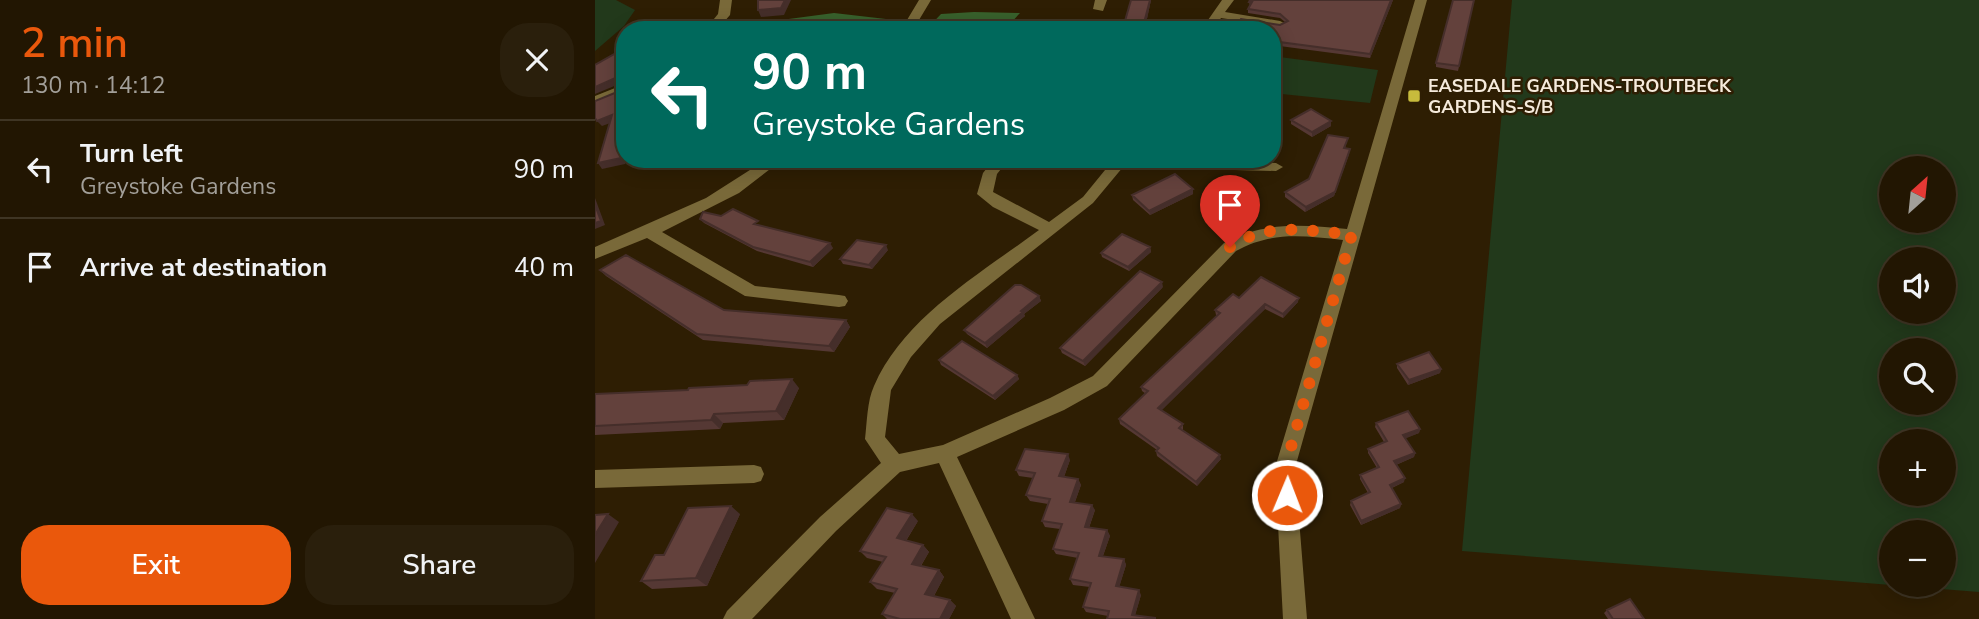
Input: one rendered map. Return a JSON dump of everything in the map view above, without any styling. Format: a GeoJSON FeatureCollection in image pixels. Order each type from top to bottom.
{"type":"FeatureCollection","features":[{"type":"Feature","properties":{"kind":"street"},"geometry":{"type":"LineString","coordinates":[[719,21],[724,15],[726,0]]}},
{"type":"Feature","properties":{"kind":"street"},"geometry":{"type":"LineString","coordinates":[[912,21],[925,0]]}},
{"type":"Feature","properties":{"kind":"street"},"geometry":{"type":"LineString","coordinates":[[1214,21],[1228,0]]}},
{"type":"Feature","properties":{"kind":"street"},"geometry":{"type":"LineString","coordinates":[[1295,619],[1285,468],[1421,0]]}},
{"type":"Feature","properties":{"kind":"street"},"geometry":{"type":"LineString","coordinates":[[1219,14],[1266,21]]}},
{"type":"Feature","properties":{"kind":"street"},"geometry":{"type":"LineString","coordinates":[[595,101],[616,92]]}},
{"type":"Feature","properties":{"kind":"street"},"geometry":{"type":"LineString","coordinates":[[595,253],[680,220],[748,183],[766,168]]}},
{"type":"Feature","properties":{"kind":"street"},"geometry":{"type":"LineString","coordinates":[[995,168],[990,173],[985,194],[1050,229]]}},
{"type":"Feature","properties":{"kind":"street"},"geometry":{"type":"LineString","coordinates":[[894,464],[875,439],[882,389],[904,352],[934,319],[1088,200],[1115,168]]}},
{"type":"Feature","properties":{"kind":"street"},"geometry":{"type":"LineString","coordinates":[[735,619],[828,523],[894,464],[945,453],[1058,404],[1100,381],[1230,247],[1248,235],[1285,229],[1352,234]]}},
{"type":"Feature","properties":{"kind":"street"},"geometry":{"type":"LineString","coordinates":[[649,232],[751,292],[839,300]]}},
{"type":"Feature","properties":{"kind":"street"},"geometry":{"type":"LineString","coordinates":[[945,453],[1023,619]]}},
{"type":"Feature","properties":{"kind":"street"},"geometry":{"type":"LineString","coordinates":[[595,479],[754,474]]}},
{"type":"Feature","properties":{"kind":"green space"},"geometry":{"type":"Polygon","coordinates":[[[595,0],[616,0],[635,10],[627,21],[616,21],[616,33],[595,51],[595,0]]]}},
{"type":"Feature","properties":{"kind":"green space"},"geometry":{"type":"Polygon","coordinates":[[[1512,0],[1979,0],[1979,592],[1956,590],[1956,520],[1879,520],[1879,584],[1462,551],[1512,0]]]}},
{"type":"Feature","properties":{"kind":"green space"},"geometry":{"type":"Polygon","coordinates":[[[834,13],[886,19],[885,21],[774,21],[834,13]]]}},
{"type":"Feature","properties":{"kind":"green space"},"geometry":{"type":"Polygon","coordinates":[[[1020,13],[1013,21],[934,21],[941,14],[1020,13]]]}},
{"type":"Feature","properties":{"kind":"green space"},"geometry":{"type":"Polygon","coordinates":[[[1281,57],[1378,70],[1370,103],[1281,94],[1281,57]]]}},
{"type":"Feature","properties":{"kind":"building"},"geometry":{"type":"Polygon","coordinates":[[[758,0],[785,0],[781,8],[758,10],[758,0]]]}},
{"type":"Feature","properties":{"kind":"building"},"geometry":{"type":"Polygon","coordinates":[[[1131,0],[1150,0],[1145,21],[1125,21],[1131,0]]]}},
{"type":"Feature","properties":{"kind":"building"},"geometry":{"type":"Polygon","coordinates":[[[1391,0],[1370,54],[1281,42],[1281,24],[1288,21],[1280,14],[1248,9],[1252,2],[1249,2],[1391,0]]]}},
{"type":"Feature","properties":{"kind":"building"},"geometry":{"type":"Polygon","coordinates":[[[1453,0],[1474,0],[1459,66],[1436,63],[1453,0]]]}},
{"type":"Feature","properties":{"kind":"building"},"geometry":{"type":"Polygon","coordinates":[[[616,53],[616,78],[595,87],[595,65],[616,53]]]}},
{"type":"Feature","properties":{"kind":"building"},"geometry":{"type":"Polygon","coordinates":[[[616,92],[616,159],[598,163],[612,115],[597,121],[595,101],[616,92]]]}},
{"type":"Feature","properties":{"kind":"building"},"geometry":{"type":"Polygon","coordinates":[[[1311,109],[1331,121],[1312,132],[1291,120],[1311,109]]]}},
{"type":"Feature","properties":{"kind":"building"},"geometry":{"type":"Polygon","coordinates":[[[1328,135],[1348,138],[1344,148],[1350,149],[1335,192],[1306,207],[1285,192],[1309,179],[1328,135]]]}},
{"type":"Feature","properties":{"kind":"building"},"geometry":{"type":"Polygon","coordinates":[[[1175,174],[1193,189],[1149,211],[1132,195],[1175,174]]]}},
{"type":"Feature","properties":{"kind":"building"},"geometry":{"type":"Polygon","coordinates":[[[595,205],[601,221],[595,223],[595,205]]]}},
{"type":"Feature","properties":{"kind":"building"},"geometry":{"type":"Polygon","coordinates":[[[733,209],[758,221],[754,224],[830,243],[810,262],[753,247],[700,219],[703,212],[721,216],[733,209]]]}},
{"type":"Feature","properties":{"kind":"building"},"geometry":{"type":"Polygon","coordinates":[[[1122,234],[1150,247],[1128,267],[1101,253],[1122,234]]]}},
{"type":"Feature","properties":{"kind":"building"},"geometry":{"type":"Polygon","coordinates":[[[857,240],[886,245],[869,265],[840,259],[857,240]]]}},
{"type":"Feature","properties":{"kind":"building"},"geometry":{"type":"Polygon","coordinates":[[[626,255],[724,310],[846,320],[829,346],[697,334],[600,270],[626,255]]]}},
{"type":"Feature","properties":{"kind":"building"},"geometry":{"type":"Polygon","coordinates":[[[1140,271],[1162,282],[1083,361],[1060,348],[1140,271]]]}},
{"type":"Feature","properties":{"kind":"building"},"geometry":{"type":"Polygon","coordinates":[[[1261,277],[1299,298],[1283,314],[1265,304],[1158,408],[1183,424],[1179,428],[1220,455],[1196,482],[1156,451],[1159,448],[1119,419],[1148,391],[1141,387],[1220,313],[1215,310],[1233,294],[1239,298],[1261,277]]]}},
{"type":"Feature","properties":{"kind":"building"},"geometry":{"type":"Polygon","coordinates":[[[1015,285],[1021,285],[1039,296],[985,343],[964,330],[1015,285]]]}},
{"type":"Feature","properties":{"kind":"building"},"geometry":{"type":"Polygon","coordinates":[[[962,341],[1017,375],[993,396],[939,360],[962,341]]]}},
{"type":"Feature","properties":{"kind":"building"},"geometry":{"type":"Polygon","coordinates":[[[1429,352],[1441,369],[1409,380],[1397,364],[1429,352]]]}},
{"type":"Feature","properties":{"kind":"building"},"geometry":{"type":"Polygon","coordinates":[[[792,379],[776,411],[714,414],[711,420],[595,426],[595,394],[688,390],[747,385],[750,381],[792,379]]]}},
{"type":"Feature","properties":{"kind":"building"},"geometry":{"type":"Polygon","coordinates":[[[1408,411],[1420,429],[1403,435],[1415,453],[1394,461],[1405,478],[1390,485],[1401,504],[1361,521],[1351,501],[1370,492],[1360,475],[1379,467],[1368,449],[1387,441],[1376,423],[1408,411]]]}},
{"type":"Feature","properties":{"kind":"building"},"geometry":{"type":"Polygon","coordinates":[[[1025,449],[1068,454],[1059,476],[1078,479],[1070,502],[1092,505],[1085,527],[1107,530],[1099,556],[1124,559],[1116,586],[1139,590],[1132,615],[1155,619],[1107,619],[1109,611],[1083,607],[1091,583],[1070,579],[1079,553],[1053,549],[1062,524],[1042,521],[1050,499],[1026,495],[1035,473],[1016,470],[1025,449]]]}},
{"type":"Feature","properties":{"kind":"building"},"geometry":{"type":"Polygon","coordinates":[[[731,506],[696,578],[641,581],[655,555],[664,555],[688,508],[731,506]]]}},
{"type":"Feature","properties":{"kind":"building"},"geometry":{"type":"Polygon","coordinates":[[[887,508],[912,514],[897,538],[923,545],[912,564],[939,570],[925,594],[950,600],[940,619],[900,619],[882,614],[897,589],[870,582],[886,557],[860,551],[887,508]]]}},
{"type":"Feature","properties":{"kind":"building"},"geometry":{"type":"Polygon","coordinates":[[[608,514],[595,535],[595,515],[608,514]]]}},
{"type":"Feature","properties":{"kind":"building"},"geometry":{"type":"Polygon","coordinates":[[[1630,599],[1644,619],[1613,619],[1607,610],[1630,599]]]}},
{"type":"Feature","properties":{"kind":"place","name":"EASEDALE GARDENS-TROUTBECK GARDENS-S/B"},"geometry":{"type":"Point","coordinates":[1414,96]}},
{"type":"Feature","properties":{"kind":"route"},"geometry":{"type":"LineString","coordinates":[[1230,247],[1248,235],[1285,229],[1352,234],[1285,468],[1287,495]]}}]}
